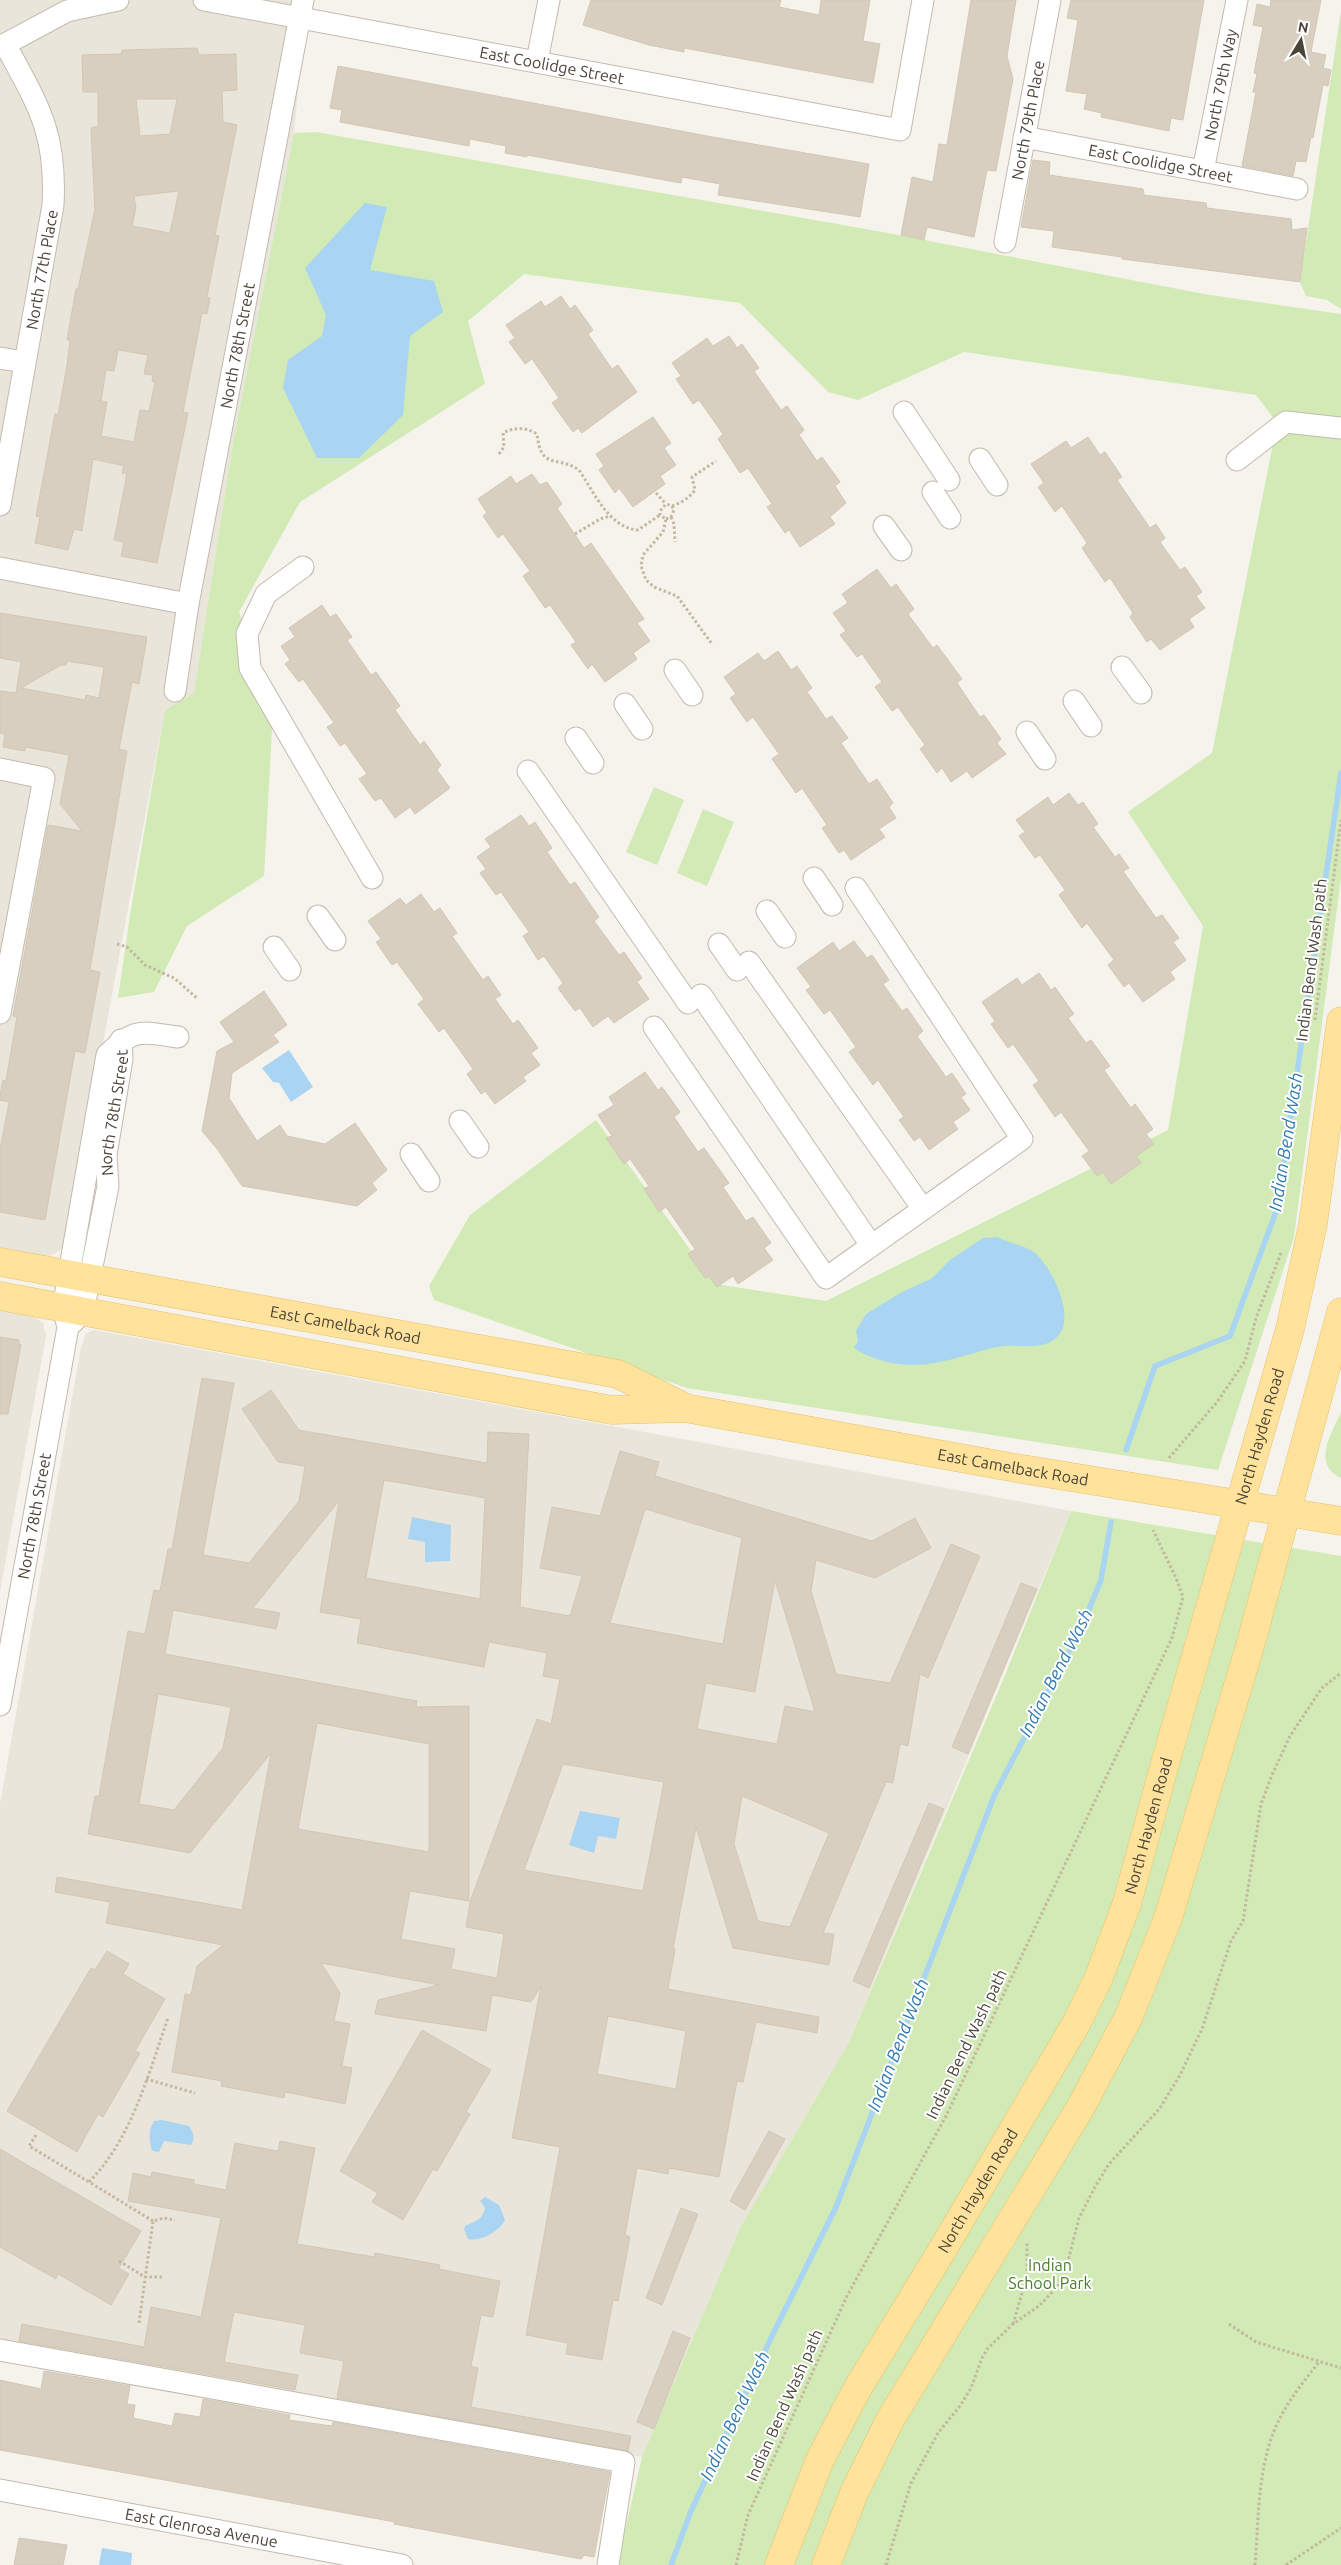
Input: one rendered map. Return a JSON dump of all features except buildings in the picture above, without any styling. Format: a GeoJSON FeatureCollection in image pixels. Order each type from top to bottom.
{"type":"FeatureCollection","features":[{"type":"Feature","properties":{"kind":"main road","name":"North Hayden Road"},"geometry":{"type":"LineString","coordinates":[[779,2565],[819,2462],[859,2386],[1042,2083],[1099,1977],[1127,1903],[1166,1760],[1288,1338],[1305,1267],[1324,1157],[1341,1021]]}},
{"type":"Feature","properties":{"kind":"main road","name":"East Camelback Road"},"geometry":{"type":"LineString","coordinates":[[0,1262],[618,1374],[685,1408]]}},
{"type":"Feature","properties":{"kind":"main road","name":"East Camelback Road"},"geometry":{"type":"LineString","coordinates":[[0,1296],[71,1316],[612,1410],[685,1408],[1016,1468],[1341,1521]]}},
{"type":"Feature","properties":{"kind":"main road"},"geometry":{"type":"LineString","coordinates":[[826,2565],[854,2494],[886,2428],[1086,2098],[1130,2016],[1168,1918],[1288,1512],[1341,1312]]}},
{"type":"Feature","properties":{"kind":"street"},"geometry":{"type":"LineString","coordinates":[[2,45],[68,11],[118,0]]}},
{"type":"Feature","properties":{"kind":"street","name":"East Coolidge Street"},"geometry":{"type":"LineString","coordinates":[[204,0],[301,10],[537,61],[900,130],[922,0]]}},
{"type":"Feature","properties":{"kind":"street"},"geometry":{"type":"LineString","coordinates":[[537,61],[548,0]]}},
{"type":"Feature","properties":{"kind":"street","name":"North 79th Place"},"geometry":{"type":"LineString","coordinates":[[1006,242],[1050,0]]}},
{"type":"Feature","properties":{"kind":"street","name":"North 79th Way"},"geometry":{"type":"LineString","coordinates":[[1203,171],[1237,0]]}},
{"type":"Feature","properties":{"kind":"street","name":"North 78th Street"},"geometry":{"type":"LineString","coordinates":[[175,691],[188,604],[301,10]]}},
{"type":"Feature","properties":{"kind":"street","name":"North 77th Place"},"geometry":{"type":"LineString","coordinates":[[0,505],[53,205],[54,171],[48,134],[38,105],[2,45]]}},
{"type":"Feature","properties":{"kind":"street","name":"East Coolidge Street"},"geometry":{"type":"LineString","coordinates":[[1024,137],[1296,188]]}},
{"type":"Feature","properties":{"kind":"street"},"geometry":{"type":"LineString","coordinates":[[0,358],[24,362]]}},
{"type":"Feature","properties":{"kind":"street"},"geometry":{"type":"LineString","coordinates":[[904,412],[941,486],[950,518]]}},
{"type":"Feature","properties":{"kind":"street"},"geometry":{"type":"LineString","coordinates":[[1237,460],[1286,422],[1341,428]]}},
{"type":"Feature","properties":{"kind":"street"},"geometry":{"type":"LineString","coordinates":[[980,459],[996,485]]}},
{"type":"Feature","properties":{"kind":"street"},"geometry":{"type":"LineString","coordinates":[[884,526],[901,550]]}},
{"type":"Feature","properties":{"kind":"street"},"geometry":{"type":"LineString","coordinates":[[303,567],[266,594],[247,634],[250,668],[372,878]]}},
{"type":"Feature","properties":{"kind":"street"},"geometry":{"type":"LineString","coordinates":[[0,568],[188,604]]}},
{"type":"Feature","properties":{"kind":"street"},"geometry":{"type":"LineString","coordinates":[[1122,667],[1141,693]]}},
{"type":"Feature","properties":{"kind":"street"},"geometry":{"type":"LineString","coordinates":[[675,670],[692,695]]}},
{"type":"Feature","properties":{"kind":"street"},"geometry":{"type":"LineString","coordinates":[[1074,701],[1091,726]]}},
{"type":"Feature","properties":{"kind":"street"},"geometry":{"type":"LineString","coordinates":[[625,704],[642,729]]}},
{"type":"Feature","properties":{"kind":"street"},"geometry":{"type":"LineString","coordinates":[[1027,732],[1045,758]]}},
{"type":"Feature","properties":{"kind":"street"},"geometry":{"type":"LineString","coordinates":[[576,738],[593,763]]}},
{"type":"Feature","properties":{"kind":"street"},"geometry":{"type":"LineString","coordinates":[[0,770],[44,778],[0,1013]]}},
{"type":"Feature","properties":{"kind":"street"},"geometry":{"type":"LineString","coordinates":[[528,772],[871,1245]]}},
{"type":"Feature","properties":{"kind":"street"},"geometry":{"type":"LineString","coordinates":[[814,878],[832,905]]}},
{"type":"Feature","properties":{"kind":"street"},"geometry":{"type":"LineString","coordinates":[[654,1027],[826,1278],[1022,1139],[856,888]]}},
{"type":"Feature","properties":{"kind":"street"},"geometry":{"type":"LineString","coordinates":[[767,911],[785,937]]}},
{"type":"Feature","properties":{"kind":"street"},"geometry":{"type":"LineString","coordinates":[[318,916],[335,940]]}},
{"type":"Feature","properties":{"kind":"street"},"geometry":{"type":"LineString","coordinates":[[719,944],[743,966],[923,1209]]}},
{"type":"Feature","properties":{"kind":"street"},"geometry":{"type":"LineString","coordinates":[[274,946],[290,970]]}},
{"type":"Feature","properties":{"kind":"street","name":"North 78th Street"},"geometry":{"type":"LineString","coordinates":[[0,1705],[71,1316],[80,1277],[108,1186],[106,1155],[122,1058],[121,1040],[140,1032],[178,1037]]}},
{"type":"Feature","properties":{"kind":"street"},"geometry":{"type":"LineString","coordinates":[[460,1121],[478,1147]]}},
{"type":"Feature","properties":{"kind":"street"},"geometry":{"type":"LineString","coordinates":[[411,1154],[429,1181]]}},
{"type":"Feature","properties":{"kind":"street"},"geometry":{"type":"LineString","coordinates":[[0,2350],[624,2462],[608,2565]]}},
{"type":"Feature","properties":{"kind":"street","name":"East Glenrosa Avenue"},"geometry":{"type":"LineString","coordinates":[[0,2490],[373,2562],[402,2565]]}},
{"type":"Feature","properties":{"kind":"path"},"geometry":{"type":"LineString","coordinates":[[498,454],[504,447],[503,433],[511,428],[530,430],[537,434],[542,455],[548,461],[572,466],[579,470],[610,516],[621,526],[638,530],[660,515],[662,506],[666,504]]}},
{"type":"Feature","properties":{"kind":"path"},"geometry":{"type":"LineString","coordinates":[[656,493],[666,504],[672,506],[680,504],[695,490],[692,477],[716,461]]}},
{"type":"Feature","properties":{"kind":"path"},"geometry":{"type":"LineString","coordinates":[[666,519],[671,517],[674,510],[672,506]]}},
{"type":"Feature","properties":{"kind":"path"},"geometry":{"type":"LineString","coordinates":[[660,515],[666,519]]}},
{"type":"Feature","properties":{"kind":"path"},"geometry":{"type":"LineString","coordinates":[[575,534],[600,519],[610,516]]}},
{"type":"Feature","properties":{"kind":"path"},"geometry":{"type":"LineString","coordinates":[[671,517],[674,524],[675,542]]}},
{"type":"Feature","properties":{"kind":"path"},"geometry":{"type":"LineString","coordinates":[[666,519],[663,532],[643,555],[641,566],[646,580],[654,587],[677,596],[712,644]]}},
{"type":"Feature","properties":{"kind":"path","name":"Indian Bend Wash path"},"geometry":{"type":"LineString","coordinates":[[1314,1029],[1341,820]]}},
{"type":"Feature","properties":{"kind":"path"},"geometry":{"type":"LineString","coordinates":[[117,944],[127,947],[145,966],[174,978],[198,999]]}},
{"type":"Feature","properties":{"kind":"path"},"geometry":{"type":"LineString","coordinates":[[1169,1458],[1217,1402],[1245,1361],[1256,1318],[1282,1250]]}},
{"type":"Feature","properties":{"kind":"path","name":"Indian Bend Wash path"},"geometry":{"type":"LineString","coordinates":[[736,2565],[748,2515],[847,2296],[946,2116],[1172,1638],[1182,1597],[1176,1578],[1153,1530]]}},
{"type":"Feature","properties":{"kind":"path"},"geometry":{"type":"LineString","coordinates":[[886,2565],[911,2483],[938,2433],[967,2394],[988,2348],[1013,2324],[1040,2306],[1056,2288],[1066,2269],[1079,2218],[1095,2187],[1109,2164],[1160,2108],[1180,2075],[1202,2029],[1231,1941],[1243,1921],[1261,1804],[1272,1775],[1290,1736],[1322,1688],[1341,1672]]}},
{"type":"Feature","properties":{"kind":"path"},"geometry":{"type":"LineString","coordinates":[[89,2182],[106,2164],[136,2107],[168,2018]]}},
{"type":"Feature","properties":{"kind":"path"},"geometry":{"type":"LineString","coordinates":[[146,2079],[195,2093]]}},
{"type":"Feature","properties":{"kind":"path"},"geometry":{"type":"LineString","coordinates":[[36,2135],[29,2146],[153,2220],[164,2218],[175,2220]]}},
{"type":"Feature","properties":{"kind":"path"},"geometry":{"type":"LineString","coordinates":[[139,2322],[153,2220]]}},
{"type":"Feature","properties":{"kind":"path"},"geometry":{"type":"LineString","coordinates":[[1013,2324],[1027,2276],[1027,2234]]}},
{"type":"Feature","properties":{"kind":"path"},"geometry":{"type":"LineString","coordinates":[[119,2261],[146,2277],[164,2277]]}},
{"type":"Feature","properties":{"kind":"path"},"geometry":{"type":"LineString","coordinates":[[1229,2324],[1256,2342],[1341,2368]]}},
{"type":"Feature","properties":{"kind":"path"},"geometry":{"type":"LineString","coordinates":[[1255,2565],[1259,2510],[1268,2449],[1279,2419],[1293,2396],[1319,2362]]}},
{"type":"Feature","properties":{"kind":"path"},"geometry":{"type":"LineString","coordinates":[[1286,2565],[1341,2528]]}},
{"type":"Feature","properties":{"kind":"shaded area"},"geometry":{"type":"Polygon","coordinates":[[[0,0],[307,0],[294,133],[233,443],[194,693],[165,710],[66,1242],[61,1250],[46,1258],[0,1250],[0,0]]]}},
{"type":"Feature","properties":{"kind":"shaded area"},"geometry":{"type":"Polygon","coordinates":[[[0,1310],[33,1316],[43,1323],[46,1336],[0,1592],[0,1310]]]}},
{"type":"Feature","properties":{"kind":"shaded area"},"geometry":{"type":"Polygon","coordinates":[[[94,1330],[1071,1511],[849,2042],[740,2228],[642,2457],[0,2341],[0,1804],[81,1347],[86,1333],[94,1330]]]}},
{"type":"Feature","properties":{"kind":"green space"},"geometry":{"type":"Polygon","coordinates":[[[1341,11],[1341,309],[1327,300],[1306,296],[1300,282],[1341,11]]]}},
{"type":"Feature","properties":{"kind":"green space"},"geometry":{"type":"Polygon","coordinates":[[[316,132],[888,233],[1204,294],[1341,314],[1341,878],[1294,1237],[1218,1470],[687,1388],[434,1300],[429,1286],[470,1215],[596,1120],[715,1284],[826,1301],[1168,1130],[1203,926],[1128,812],[1212,753],[1277,423],[1256,395],[964,352],[858,400],[828,392],[740,303],[524,274],[468,321],[485,384],[300,502],[239,612],[273,711],[264,876],[187,926],[154,992],[118,998],[130,915],[165,710],[194,693],[233,443],[294,133],[316,132]]]}},
{"type":"Feature","properties":{"kind":"green space"},"geometry":{"type":"Polygon","coordinates":[[[654,787],[684,800],[657,865],[626,852],[654,787]]]}},
{"type":"Feature","properties":{"kind":"green space"},"geometry":{"type":"Polygon","coordinates":[[[703,809],[734,822],[707,886],[677,873],[703,809]]]}},
{"type":"Feature","properties":{"kind":"green space"},"geometry":{"type":"Polygon","coordinates":[[[1341,1412],[1341,1478],[1332,1472],[1327,1465],[1325,1457],[1329,1438],[1341,1412]]]}},
{"type":"Feature","properties":{"kind":"green space","name":"Indian School Park"},"geometry":{"type":"Polygon","coordinates":[[[1071,1511],[1341,1556],[1341,2565],[617,2565],[642,2457],[740,2228],[849,2042],[1003,1680],[1071,1511]]]}},
{"type":"Feature","properties":{"kind":"water"},"geometry":{"type":"Polygon","coordinates":[[[365,203],[387,207],[370,270],[434,281],[443,312],[410,336],[403,415],[359,458],[317,458],[283,388],[288,360],[322,336],[326,315],[305,268],[365,203]]]}},
{"type":"Feature","properties":{"kind":"water"},"geometry":{"type":"Polygon","coordinates":[[[289,1050],[313,1087],[291,1102],[279,1083],[273,1082],[262,1068],[289,1050]]]}},
{"type":"Feature","properties":{"kind":"water"},"geometry":{"type":"Polygon","coordinates":[[[997,1237],[1035,1253],[1042,1260],[1055,1281],[1064,1307],[1064,1319],[1062,1330],[1051,1342],[1038,1346],[990,1348],[922,1365],[888,1362],[865,1354],[854,1347],[858,1342],[856,1331],[866,1314],[902,1292],[931,1279],[950,1260],[983,1238],[997,1237]]]}},
{"type":"Feature","properties":{"kind":"water"},"geometry":{"type":"Polygon","coordinates":[[[412,1517],[451,1525],[450,1561],[425,1562],[425,1542],[408,1539],[412,1517]]]}},
{"type":"Feature","properties":{"kind":"water"},"geometry":{"type":"Polygon","coordinates":[[[580,1811],[620,1818],[616,1839],[598,1836],[594,1853],[569,1845],[580,1811]]]}},
{"type":"Feature","properties":{"kind":"water"},"geometry":{"type":"Polygon","coordinates":[[[162,2120],[189,2126],[194,2137],[191,2145],[164,2141],[159,2152],[152,2151],[151,2128],[154,2121],[162,2120]]]}},
{"type":"Feature","properties":{"kind":"water"},"geometry":{"type":"Polygon","coordinates":[[[485,2197],[499,2205],[505,2220],[499,2228],[489,2235],[478,2239],[468,2239],[464,2229],[465,2226],[478,2220],[482,2215],[485,2208],[480,2201],[485,2197]]]}},
{"type":"Feature","properties":{"kind":"water"},"geometry":{"type":"Polygon","coordinates":[[[102,2548],[132,2553],[131,2565],[99,2565],[102,2548]]]}},
{"type":"Feature","properties":{"kind":"waterway","name":"Indian Bend Wash"},"geometry":{"type":"LineString","coordinates":[[1126,1450],[1155,1366],[1230,1336],[1277,1209],[1341,773]]}},
{"type":"Feature","properties":{"kind":"waterway","name":"Indian Bend Wash"},"geometry":{"type":"LineString","coordinates":[[671,2565],[691,2511],[772,2336],[836,2207],[994,1796],[1083,1624],[1101,1580],[1111,1522]]}}]}
